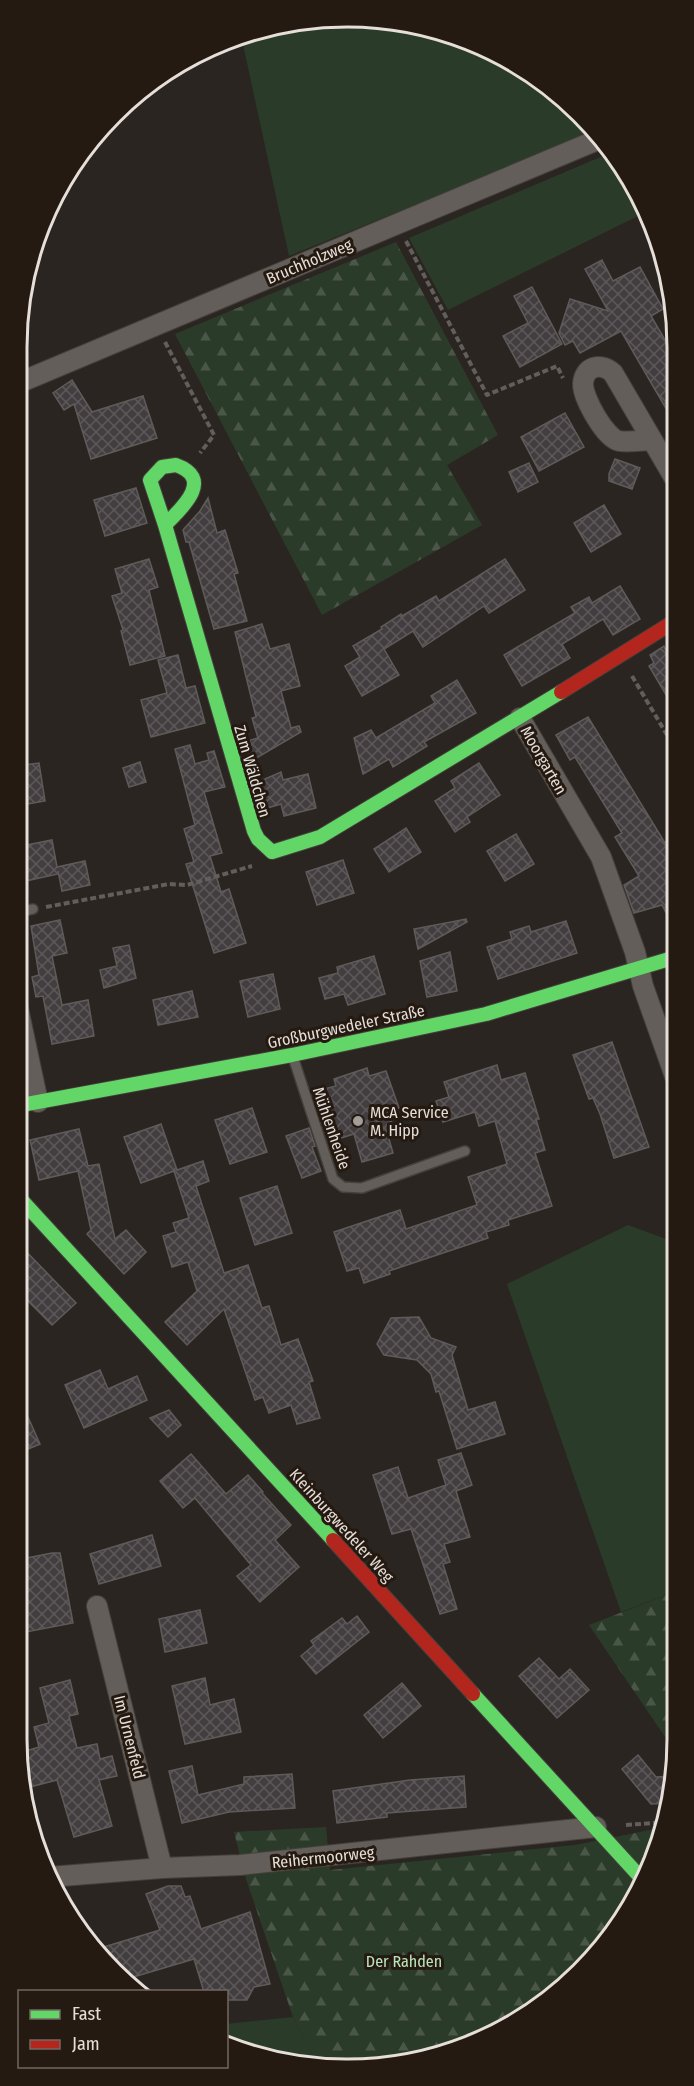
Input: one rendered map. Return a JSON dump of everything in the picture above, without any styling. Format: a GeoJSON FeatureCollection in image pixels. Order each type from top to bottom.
{"type":"FeatureCollection","features":[{"type":"Feature","properties":{"kind":"street","name":"Bruchholzweg"},"geometry":{"type":"LineString","coordinates":[[27,379],[593,142]]}},
{"type":"Feature","properties":{"kind":"street"},"geometry":{"type":"LineString","coordinates":[[652,440],[667,465]]}},
{"type":"Feature","properties":{"kind":"street","name":"Zum Wäldchen"},"geometry":{"type":"LineString","coordinates":[[187,470],[177,465],[164,466],[150,480],[254,831],[272,852]]}},
{"type":"Feature","properties":{"kind":"street"},"geometry":{"type":"LineString","coordinates":[[165,525],[188,501],[194,489],[193,479],[187,470]]}},
{"type":"Feature","properties":{"kind":"street","name":"Moorgarten"},"geometry":{"type":"LineString","coordinates":[[667,626],[520,718],[601,856],[636,952],[643,986],[667,1054]]}},
{"type":"Feature","properties":{"kind":"street"},"geometry":{"type":"LineString","coordinates":[[272,852],[320,837],[520,718]]}},
{"type":"Feature","properties":{"kind":"street","name":"Großburgwedeler Straße"},"geometry":{"type":"LineString","coordinates":[[27,1104],[292,1055],[486,1014],[667,960]]}},
{"type":"Feature","properties":{"kind":"street"},"geometry":{"type":"LineString","coordinates":[[27,1050],[38,1102]]}},
{"type":"Feature","properties":{"kind":"street","name":"Kleinburgwedeler Weg"},"geometry":{"type":"LineString","coordinates":[[27,1206],[637,1874]]}},
{"type":"Feature","properties":{"kind":"street","name":"Im Urnenfeld"},"geometry":{"type":"LineString","coordinates":[[97,1606],[162,1868]]}},
{"type":"Feature","properties":{"kind":"street","name":"Reihermoorweg"},"geometry":{"type":"LineString","coordinates":[[58,1876],[162,1868],[240,1865],[596,1827]]}},
{"type":"Feature","properties":{"kind":"lane"},"geometry":{"type":"LineString","coordinates":[[27,910],[33,909]]}},
{"type":"Feature","properties":{"kind":"lane","name":"Mühlenheide"},"geometry":{"type":"LineString","coordinates":[[292,1055],[333,1179],[343,1187],[362,1188],[465,1150]]}},
{"type":"Feature","properties":{"kind":"path"},"geometry":{"type":"LineString","coordinates":[[397,225],[487,394],[557,366],[564,379],[572,376]]}},
{"type":"Feature","properties":{"kind":"path"},"geometry":{"type":"LineString","coordinates":[[156,326],[214,435],[187,470]]}},
{"type":"Feature","properties":{"kind":"path"},"geometry":{"type":"LineString","coordinates":[[621,655],[667,735]]}},
{"type":"Feature","properties":{"kind":"path"},"geometry":{"type":"LineString","coordinates":[[33,909],[169,884],[187,885],[259,864],[272,852]]}},
{"type":"Feature","properties":{"kind":"path"},"geometry":{"type":"LineString","coordinates":[[596,1827],[656,1823]]}},
{"type":"Feature","properties":{"kind":"green space"},"geometry":{"type":"Polygon","coordinates":[[[347,27],[389,30],[430,38],[489,60],[525,81],[558,106],[587,135],[289,256],[243,44],[285,33],[347,27]]]}},
{"type":"Feature","properties":{"kind":"green space"},"geometry":{"type":"Polygon","coordinates":[[[604,156],[639,216],[448,310],[409,238],[604,156]]]}},
{"type":"Feature","properties":{"kind":"green space"},"geometry":{"type":"Polygon","coordinates":[[[396,242],[498,435],[447,465],[482,525],[322,615],[175,334],[396,242]]]}},
{"type":"Feature","properties":{"kind":"green space"},"geometry":{"type":"Polygon","coordinates":[[[628,1225],[667,1239],[667,1595],[621,1612],[507,1284],[628,1225]]]}},
{"type":"Feature","properties":{"kind":"green space"},"geometry":{"type":"Polygon","coordinates":[[[667,1595],[667,1740],[589,1625],[667,1595]]]}},
{"type":"Feature","properties":{"kind":"green space","name":"Der Rahden"},"geometry":{"type":"Polygon","coordinates":[[[326,1827],[330,1870],[575,1845],[654,1829],[634,1881],[613,1917],[588,1950],[542,1993],[489,2026],[450,2042],[409,2053],[347,2059],[313,2057],[293,2017],[246,1879],[234,1832],[326,1827]]]}},
{"type":"Feature","properties":{"kind":"green space"},"geometry":{"type":"Polygon","coordinates":[[[293,2017],[313,2057],[264,2048],[228,2036],[228,2024],[293,2017]]]}},
{"type":"Feature","properties":{"kind":"building"},"geometry":{"type":"Polygon","coordinates":[[[602,260],[613,281],[640,267],[663,309],[651,316],[667,343],[667,410],[621,331],[580,353],[573,341],[565,345],[559,333],[570,299],[608,311],[585,269],[602,260]]]}},
{"type":"Feature","properties":{"kind":"building"},"geometry":{"type":"Polygon","coordinates":[[[532,287],[562,344],[520,367],[503,336],[528,323],[514,296],[532,287]]]}},
{"type":"Feature","properties":{"kind":"building"},"geometry":{"type":"Polygon","coordinates":[[[72,380],[92,412],[143,396],[157,438],[91,459],[74,404],[64,410],[53,393],[72,380]]]}},
{"type":"Feature","properties":{"kind":"building"},"geometry":{"type":"Polygon","coordinates":[[[565,413],[584,447],[539,471],[521,437],[565,413]]]}},
{"type":"Feature","properties":{"kind":"building"},"geometry":{"type":"Polygon","coordinates":[[[615,459],[640,468],[632,489],[609,481],[609,474],[615,459]]]}},
{"type":"Feature","properties":{"kind":"building"},"geometry":{"type":"Polygon","coordinates":[[[529,463],[538,482],[518,492],[509,472],[529,463]]]}},
{"type":"Feature","properties":{"kind":"building"},"geometry":{"type":"Polygon","coordinates":[[[136,488],[147,523],[105,536],[94,500],[136,488]]]}},
{"type":"Feature","properties":{"kind":"building"},"geometry":{"type":"Polygon","coordinates":[[[208,498],[217,533],[225,530],[238,573],[234,574],[247,621],[214,629],[189,542],[186,542],[183,530],[208,498]]]}},
{"type":"Feature","properties":{"kind":"building"},"geometry":{"type":"Polygon","coordinates":[[[604,505],[621,534],[591,552],[574,523],[604,505]]]}},
{"type":"Feature","properties":{"kind":"building"},"geometry":{"type":"Polygon","coordinates":[[[149,559],[158,587],[149,590],[165,656],[130,665],[121,631],[123,630],[112,596],[122,593],[115,569],[149,559]]]}},
{"type":"Feature","properties":{"kind":"building"},"geometry":{"type":"Polygon","coordinates":[[[505,559],[525,590],[489,613],[484,606],[423,647],[413,631],[384,649],[399,675],[362,696],[345,666],[360,657],[353,646],[382,629],[381,627],[401,614],[402,616],[436,596],[439,601],[505,559]]]}},
{"type":"Feature","properties":{"kind":"building"},"geometry":{"type":"Polygon","coordinates":[[[620,586],[640,619],[613,635],[603,619],[562,644],[570,658],[522,686],[504,655],[575,613],[571,607],[589,597],[592,603],[620,586]]]}},
{"type":"Feature","properties":{"kind":"building"},"geometry":{"type":"Polygon","coordinates":[[[262,624],[270,649],[289,644],[300,686],[281,691],[291,728],[299,726],[301,732],[253,760],[261,777],[255,778],[244,742],[258,738],[252,718],[256,717],[235,632],[262,624]]]}},
{"type":"Feature","properties":{"kind":"building"},"geometry":{"type":"Polygon","coordinates":[[[664,646],[667,696],[649,666],[654,663],[650,655],[664,646]]]}},
{"type":"Feature","properties":{"kind":"building"},"geometry":{"type":"Polygon","coordinates":[[[178,655],[186,688],[195,686],[205,723],[151,737],[141,700],[167,693],[158,660],[178,655]]]}},
{"type":"Feature","properties":{"kind":"building"},"geometry":{"type":"Polygon","coordinates":[[[457,680],[476,713],[424,742],[427,746],[393,767],[389,759],[363,774],[354,738],[371,730],[376,738],[435,703],[431,696],[457,680]]]}},
{"type":"Feature","properties":{"kind":"building"},"geometry":{"type":"Polygon","coordinates":[[[588,717],[665,843],[667,842],[667,915],[662,905],[634,913],[624,885],[639,876],[615,837],[622,833],[575,757],[570,760],[556,735],[588,717]]]}},
{"type":"Feature","properties":{"kind":"building"},"geometry":{"type":"Polygon","coordinates":[[[190,745],[195,764],[209,760],[207,753],[214,751],[225,787],[204,792],[222,853],[210,856],[221,892],[229,889],[246,943],[214,953],[186,864],[194,862],[184,829],[195,825],[175,749],[190,745]]]}},
{"type":"Feature","properties":{"kind":"building"},"geometry":{"type":"Polygon","coordinates":[[[140,762],[146,782],[129,787],[123,768],[140,762]]]}},
{"type":"Feature","properties":{"kind":"building"},"geometry":{"type":"Polygon","coordinates":[[[39,763],[45,801],[27,804],[27,765],[39,763]]]}},
{"type":"Feature","properties":{"kind":"building"},"geometry":{"type":"Polygon","coordinates":[[[479,763],[500,795],[467,817],[470,822],[455,832],[435,801],[455,788],[451,781],[479,763]]]}},
{"type":"Feature","properties":{"kind":"building"},"geometry":{"type":"Polygon","coordinates":[[[281,772],[283,780],[308,774],[316,808],[284,816],[281,804],[264,809],[256,783],[281,772]]]}},
{"type":"Feature","properties":{"kind":"building"},"geometry":{"type":"Polygon","coordinates":[[[406,828],[421,852],[389,872],[374,849],[406,828]]]}},
{"type":"Feature","properties":{"kind":"building"},"geometry":{"type":"Polygon","coordinates":[[[516,834],[534,864],[505,881],[487,851],[516,834]]]}},
{"type":"Feature","properties":{"kind":"building"},"geometry":{"type":"Polygon","coordinates":[[[52,840],[57,867],[85,861],[90,885],[62,891],[58,871],[58,874],[27,881],[27,845],[52,840]]]}},
{"type":"Feature","properties":{"kind":"building"},"geometry":{"type":"Polygon","coordinates":[[[343,860],[354,893],[317,905],[306,872],[343,860]]]}},
{"type":"Feature","properties":{"kind":"building"},"geometry":{"type":"Polygon","coordinates":[[[466,919],[467,922],[418,949],[414,929],[466,919]]]}},
{"type":"Feature","properties":{"kind":"building"},"geometry":{"type":"Polygon","coordinates":[[[60,920],[67,953],[52,956],[62,1005],[88,1000],[94,1036],[52,1044],[43,996],[36,997],[32,977],[39,975],[31,926],[60,920]]]}},
{"type":"Feature","properties":{"kind":"building"},"geometry":{"type":"Polygon","coordinates":[[[566,921],[577,953],[498,979],[487,947],[512,939],[510,932],[529,926],[531,932],[566,921]]]}},
{"type":"Feature","properties":{"kind":"building"},"geometry":{"type":"Polygon","coordinates":[[[129,945],[136,978],[104,988],[100,970],[117,966],[113,948],[129,945]]]}},
{"type":"Feature","properties":{"kind":"building"},"geometry":{"type":"Polygon","coordinates":[[[450,952],[457,991],[427,997],[420,961],[450,952]]]}},
{"type":"Feature","properties":{"kind":"building"},"geometry":{"type":"Polygon","coordinates":[[[374,956],[385,994],[348,1005],[344,994],[325,999],[319,978],[338,973],[337,967],[374,956]]]}},
{"type":"Feature","properties":{"kind":"building"},"geometry":{"type":"Polygon","coordinates":[[[273,974],[280,1009],[248,1017],[240,981],[273,974]]]}},
{"type":"Feature","properties":{"kind":"building"},"geometry":{"type":"Polygon","coordinates":[[[192,991],[198,1017],[158,1025],[153,1000],[192,991]]]}},
{"type":"Feature","properties":{"kind":"building"},"geometry":{"type":"Polygon","coordinates":[[[612,1042],[649,1147],[614,1158],[600,1114],[593,1098],[589,1099],[573,1055],[612,1042]]]}},
{"type":"Feature","properties":{"kind":"building"},"geometry":{"type":"Polygon","coordinates":[[[497,1065],[501,1080],[525,1073],[539,1119],[536,1119],[545,1150],[535,1153],[552,1206],[508,1220],[509,1225],[486,1232],[488,1238],[389,1271],[390,1274],[364,1283],[359,1268],[347,1271],[334,1232],[400,1210],[406,1229],[477,1205],[468,1177],[507,1164],[495,1121],[479,1126],[475,1112],[443,1122],[436,1101],[449,1097],[444,1082],[497,1065]]]}},
{"type":"Feature","properties":{"kind":"building","name":"MCA Service M. Hipp"},"geometry":{"type":"Polygon","coordinates":[[[367,1068],[369,1076],[386,1071],[399,1108],[388,1111],[394,1130],[387,1132],[393,1153],[362,1162],[354,1134],[328,1142],[316,1091],[336,1086],[334,1079],[367,1068]]]}},
{"type":"Feature","properties":{"kind":"building"},"geometry":{"type":"Polygon","coordinates":[[[252,1108],[267,1152],[230,1164],[215,1120],[252,1108]]]}},
{"type":"Feature","properties":{"kind":"building"},"geometry":{"type":"Polygon","coordinates":[[[161,1124],[177,1170],[203,1161],[209,1181],[196,1186],[224,1273],[248,1265],[262,1308],[269,1306],[281,1345],[298,1339],[313,1381],[309,1382],[320,1418],[297,1424],[291,1405],[269,1413],[263,1397],[255,1400],[224,1309],[187,1345],[165,1322],[197,1291],[188,1262],[172,1267],[163,1236],[176,1232],[173,1223],[189,1218],[174,1171],[141,1183],[124,1137],[161,1124]]]}},
{"type":"Feature","properties":{"kind":"building"},"geometry":{"type":"Polygon","coordinates":[[[309,1128],[315,1146],[312,1147],[321,1171],[302,1178],[286,1136],[309,1128]]]}},
{"type":"Feature","properties":{"kind":"building"},"geometry":{"type":"Polygon","coordinates":[[[79,1129],[88,1166],[99,1164],[115,1239],[126,1230],[146,1252],[124,1274],[87,1234],[91,1230],[78,1171],[39,1180],[30,1140],[79,1129]]]}},
{"type":"Feature","properties":{"kind":"building"},"geometry":{"type":"Polygon","coordinates":[[[277,1186],[292,1233],[255,1245],[240,1198],[277,1186]]]}},
{"type":"Feature","properties":{"kind":"building"},"geometry":{"type":"Polygon","coordinates":[[[27,1252],[76,1303],[52,1325],[27,1300],[27,1252]]]}},
{"type":"Feature","properties":{"kind":"building"},"geometry":{"type":"Polygon","coordinates":[[[419,1317],[431,1338],[456,1347],[452,1355],[468,1410],[495,1402],[505,1434],[457,1449],[439,1391],[436,1392],[431,1374],[417,1360],[384,1355],[377,1344],[391,1318],[419,1317]]]}},
{"type":"Feature","properties":{"kind":"building"},"geometry":{"type":"Polygon","coordinates":[[[100,1370],[108,1389],[137,1376],[147,1400],[84,1428],[65,1385],[100,1370]]]}},
{"type":"Feature","properties":{"kind":"building"},"geometry":{"type":"Polygon","coordinates":[[[169,1410],[181,1425],[168,1437],[150,1418],[169,1410]]]}},
{"type":"Feature","properties":{"kind":"building"},"geometry":{"type":"Polygon","coordinates":[[[27,1415],[40,1444],[27,1449],[27,1415]]]}},
{"type":"Feature","properties":{"kind":"building"},"geometry":{"type":"Polygon","coordinates":[[[461,1453],[472,1485],[456,1491],[470,1537],[444,1544],[450,1562],[443,1564],[457,1609],[440,1614],[411,1529],[392,1534],[373,1475],[398,1467],[408,1498],[446,1485],[438,1460],[461,1453]]]}},
{"type":"Feature","properties":{"kind":"building"},"geometry":{"type":"Polygon","coordinates":[[[191,1454],[226,1494],[248,1475],[291,1525],[275,1540],[299,1567],[260,1602],[237,1576],[251,1565],[195,1498],[183,1508],[160,1481],[191,1454]]]}},
{"type":"Feature","properties":{"kind":"building"},"geometry":{"type":"Polygon","coordinates":[[[152,1535],[161,1566],[99,1584],[90,1554],[152,1535]]]}},
{"type":"Feature","properties":{"kind":"building"},"geometry":{"type":"Polygon","coordinates":[[[60,1553],[73,1623],[27,1632],[27,1558],[60,1553]]]}},
{"type":"Feature","properties":{"kind":"building"},"geometry":{"type":"Polygon","coordinates":[[[200,1610],[207,1643],[165,1652],[159,1619],[200,1610]]]}},
{"type":"Feature","properties":{"kind":"building"},"geometry":{"type":"Polygon","coordinates":[[[357,1616],[369,1632],[316,1674],[301,1656],[314,1645],[311,1641],[342,1618],[347,1624],[357,1616]]]}},
{"type":"Feature","properties":{"kind":"building"},"geometry":{"type":"Polygon","coordinates":[[[539,1658],[559,1679],[570,1669],[589,1690],[557,1718],[519,1676],[539,1658]]]}},
{"type":"Feature","properties":{"kind":"building"},"geometry":{"type":"Polygon","coordinates":[[[205,1678],[210,1705],[234,1699],[241,1732],[185,1744],[172,1686],[205,1678]]]}},
{"type":"Feature","properties":{"kind":"building"},"geometry":{"type":"Polygon","coordinates":[[[70,1680],[78,1714],[69,1716],[77,1748],[97,1744],[100,1759],[112,1756],[117,1776],[99,1780],[112,1826],[74,1837],[57,1780],[31,1787],[28,1750],[39,1747],[34,1727],[49,1723],[40,1688],[70,1680]]]}},
{"type":"Feature","properties":{"kind":"building"},"geometry":{"type":"Polygon","coordinates":[[[402,1683],[421,1706],[383,1738],[364,1715],[402,1683]]]}},
{"type":"Feature","properties":{"kind":"building"},"geometry":{"type":"Polygon","coordinates":[[[638,1755],[656,1777],[664,1777],[660,1803],[651,1804],[622,1769],[638,1755]]]}},
{"type":"Feature","properties":{"kind":"building"},"geometry":{"type":"Polygon","coordinates":[[[192,1766],[198,1795],[244,1784],[244,1777],[292,1774],[295,1808],[229,1812],[182,1823],[169,1771],[192,1766]]]}},
{"type":"Feature","properties":{"kind":"building"},"geometry":{"type":"Polygon","coordinates":[[[464,1776],[466,1807],[387,1813],[387,1817],[337,1823],[333,1791],[410,1780],[464,1776]]]}},
{"type":"Feature","properties":{"kind":"building"},"geometry":{"type":"Polygon","coordinates":[[[168,1886],[181,1886],[185,1897],[190,1896],[201,1929],[250,1912],[270,1984],[254,1987],[247,2000],[228,2000],[228,1990],[203,1990],[194,1959],[133,1977],[104,1947],[160,1930],[146,1894],[168,1886]]]}},
{"type":"Feature","properties":{"kind":"traffic: fast"},"geometry":{"type":"LineString","coordinates":[[165,525],[150,480],[162,467],[176,465],[187,471],[193,478],[194,486],[186,503],[165,525],[254,831],[258,839],[272,852],[320,837],[561,692]]}},
{"type":"Feature","properties":{"kind":"traffic: fast"},"geometry":{"type":"LineString","coordinates":[[27,1104],[292,1055],[486,1014],[667,960]]}},
{"type":"Feature","properties":{"kind":"traffic: fast"},"geometry":{"type":"LineString","coordinates":[[27,1206],[333,1540]]}},
{"type":"Feature","properties":{"kind":"traffic: fast"},"geometry":{"type":"LineString","coordinates":[[473,1694],[637,1874]]}},
{"type":"Feature","properties":{"kind":"traffic: jam"},"geometry":{"type":"LineString","coordinates":[[561,692],[667,626]]}},
{"type":"Feature","properties":{"kind":"traffic: jam"},"geometry":{"type":"LineString","coordinates":[[333,1540],[473,1694]]}},
{"type":"Feature","properties":{"kind":"place","name":"MCA Service M. Hipp"},"geometry":{"type":"Point","coordinates":[358,1121]}}]}
